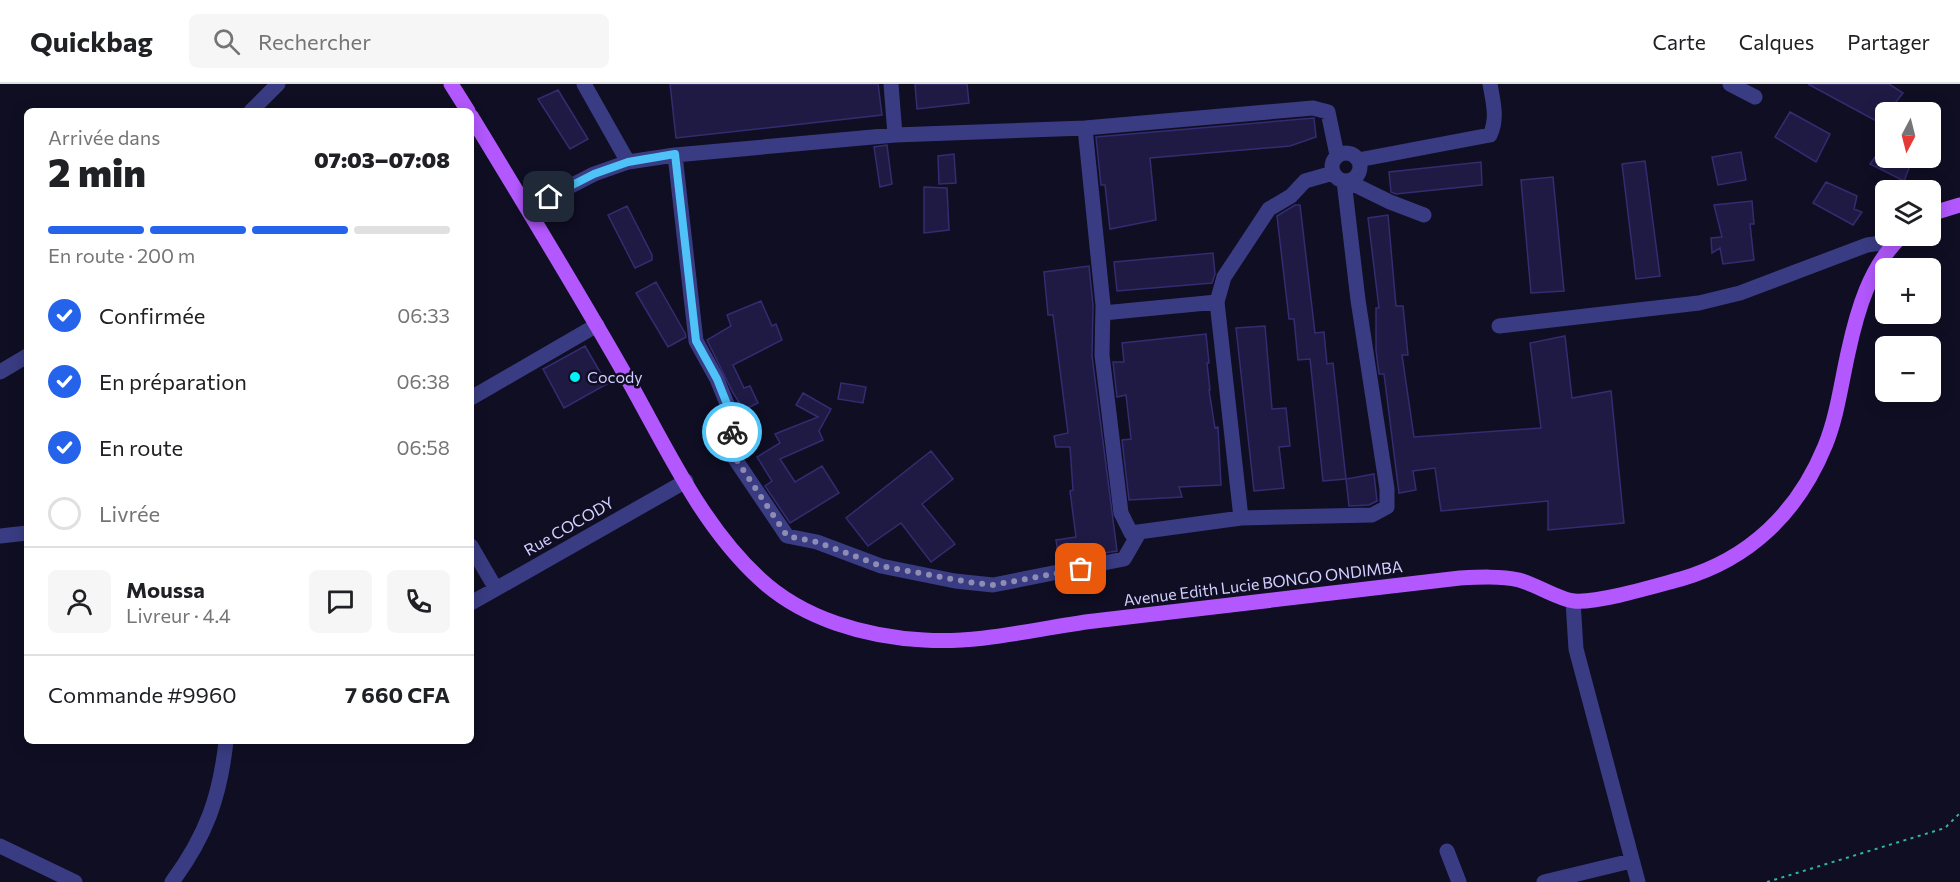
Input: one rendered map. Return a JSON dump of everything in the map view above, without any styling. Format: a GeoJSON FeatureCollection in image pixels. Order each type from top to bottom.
{"type":"FeatureCollection","features":[{"type":"Feature","properties":{"kind":"main road"},"geometry":{"type":"LineString","coordinates":[[451,84],[466,108]]}},
{"type":"Feature","properties":{"kind":"main road","name":"Avenue Edith Lucie BONGO ONDIMBA"},"geometry":{"type":"LineString","coordinates":[[474,121],[528,208],[686,480],[723,538],[762,582],[796,605],[835,624],[889,636],[953,641],[1082,622],[1460,578],[1492,577],[1519,580],[1573,601]]}},
{"type":"Feature","properties":{"kind":"main road"},"geometry":{"type":"LineString","coordinates":[[1941,211],[1960,205]]}},
{"type":"Feature","properties":{"kind":"main road"},"geometry":{"type":"LineString","coordinates":[[1573,601],[1659,585],[1720,564],[1750,547],[1787,513],[1802,493],[1826,444],[1861,305],[1881,260],[1892,246]]}},
{"type":"Feature","properties":{"kind":"street"},"geometry":{"type":"LineString","coordinates":[[254,108],[278,84]]}},
{"type":"Feature","properties":{"kind":"street"},"geometry":{"type":"LineString","coordinates":[[584,84],[628,162]]}},
{"type":"Feature","properties":{"kind":"street"},"geometry":{"type":"LineString","coordinates":[[891,84],[895,135]]}},
{"type":"Feature","properties":{"kind":"street"},"geometry":{"type":"LineString","coordinates":[[1358,160],[1490,135],[1494,127],[1495,112],[1490,84]]}},
{"type":"Feature","properties":{"kind":"street"},"geometry":{"type":"LineString","coordinates":[[1730,84],[1755,97]]}},
{"type":"Feature","properties":{"kind":"street"},"geometry":{"type":"LineString","coordinates":[[528,208],[594,174],[628,162],[675,154],[895,135],[1085,128],[1320,109],[1328,112],[1337,155]]}},
{"type":"Feature","properties":{"kind":"street"},"geometry":{"type":"LineString","coordinates":[[1085,128],[1103,313],[1102,355],[1121,513],[1131,533],[1138,534],[1241,518],[1372,515],[1387,507],[1387,489],[1341,178],[1332,161],[1337,155],[1351,153],[1358,160],[1358,173],[1341,178],[1305,181],[1291,196],[1269,209],[1224,277],[1217,302],[1241,518]]}},
{"type":"Feature","properties":{"kind":"street"},"geometry":{"type":"LineString","coordinates":[[675,154],[696,341],[717,379],[735,424],[728,447],[787,536],[817,542],[881,566],[955,581],[993,585],[1124,559],[1138,534]]}},
{"type":"Feature","properties":{"kind":"street"},"geometry":{"type":"LineString","coordinates":[[1341,178],[1390,202],[1424,215]]}},
{"type":"Feature","properties":{"kind":"street"},"geometry":{"type":"LineString","coordinates":[[1499,326],[1699,303],[1740,293],[1875,243]]}},
{"type":"Feature","properties":{"kind":"street"},"geometry":{"type":"LineString","coordinates":[[1103,313],[1217,302]]}},
{"type":"Feature","properties":{"kind":"street"},"geometry":{"type":"LineString","coordinates":[[474,396],[597,325]]}},
{"type":"Feature","properties":{"kind":"street"},"geometry":{"type":"LineString","coordinates":[[0,372],[24,359]]}},
{"type":"Feature","properties":{"kind":"street","name":"Rue COCODY"},"geometry":{"type":"LineString","coordinates":[[474,601],[686,480]]}},
{"type":"Feature","properties":{"kind":"street"},"geometry":{"type":"LineString","coordinates":[[0,536],[24,533]]}},
{"type":"Feature","properties":{"kind":"street"},"geometry":{"type":"LineString","coordinates":[[474,551],[496,589]]}},
{"type":"Feature","properties":{"kind":"street"},"geometry":{"type":"LineString","coordinates":[[1573,601],[1576,649],[1638,882]]}},
{"type":"Feature","properties":{"kind":"street"},"geometry":{"type":"LineString","coordinates":[[172,882],[197,845],[210,818],[219,789],[226,744]]}},
{"type":"Feature","properties":{"kind":"street"},"geometry":{"type":"LineString","coordinates":[[0,846],[75,882]]}},
{"type":"Feature","properties":{"kind":"street"},"geometry":{"type":"LineString","coordinates":[[1447,851],[1459,882]]}},
{"type":"Feature","properties":{"kind":"street"},"geometry":{"type":"LineString","coordinates":[[1544,882],[1631,861]]}},
{"type":"Feature","properties":{"kind":"path"},"geometry":{"type":"LineString","coordinates":[[1767,882],[1945,828],[1960,813]]}},
{"type":"Feature","properties":{"kind":"building"},"geometry":{"type":"Polygon","coordinates":[[[670,84],[878,84],[882,115],[676,138],[670,84]]]}},
{"type":"Feature","properties":{"kind":"building"},"geometry":{"type":"Polygon","coordinates":[[[915,84],[967,84],[969,103],[917,109],[915,84]]]}},
{"type":"Feature","properties":{"kind":"building"},"geometry":{"type":"Polygon","coordinates":[[[1808,84],[1889,84],[1903,93],[1896,102],[1875,102],[1875,120],[1808,84]]]}},
{"type":"Feature","properties":{"kind":"building"},"geometry":{"type":"Polygon","coordinates":[[[558,90],[588,139],[570,149],[538,99],[558,90]]]}},
{"type":"Feature","properties":{"kind":"building"},"geometry":{"type":"Polygon","coordinates":[[[1790,112],[1830,134],[1816,162],[1775,137],[1790,112]]]}},
{"type":"Feature","properties":{"kind":"building"},"geometry":{"type":"Polygon","coordinates":[[[1314,118],[1316,137],[1290,146],[1150,158],[1156,220],[1110,229],[1105,185],[1101,185],[1096,137],[1314,118]]]}},
{"type":"Feature","properties":{"kind":"building"},"geometry":{"type":"Polygon","coordinates":[[[887,145],[892,184],[880,187],[874,147],[887,145]]]}},
{"type":"Feature","properties":{"kind":"building"},"geometry":{"type":"Polygon","coordinates":[[[1741,152],[1746,180],[1718,185],[1712,157],[1741,152]]]}},
{"type":"Feature","properties":{"kind":"building"},"geometry":{"type":"Polygon","coordinates":[[[954,154],[956,183],[939,184],[938,156],[954,154]]]}},
{"type":"Feature","properties":{"kind":"building"},"geometry":{"type":"Polygon","coordinates":[[[1875,157],[1875,166],[1870,164],[1875,157]]]}},
{"type":"Feature","properties":{"kind":"building"},"geometry":{"type":"Polygon","coordinates":[[[1645,161],[1660,276],[1636,279],[1622,164],[1645,161]]]}},
{"type":"Feature","properties":{"kind":"building"},"geometry":{"type":"Polygon","coordinates":[[[1481,162],[1482,185],[1396,194],[1391,192],[1389,172],[1481,162]]]}},
{"type":"Feature","properties":{"kind":"building"},"geometry":{"type":"Polygon","coordinates":[[[1878,168],[1909,168],[1904,180],[1878,168]]]}},
{"type":"Feature","properties":{"kind":"building"},"geometry":{"type":"Polygon","coordinates":[[[1553,177],[1564,291],[1531,293],[1521,180],[1553,177]]]}},
{"type":"Feature","properties":{"kind":"building"},"geometry":{"type":"Polygon","coordinates":[[[1826,182],[1857,196],[1854,209],[1862,212],[1853,225],[1813,203],[1826,182]]]}},
{"type":"Feature","properties":{"kind":"building"},"geometry":{"type":"Polygon","coordinates":[[[924,187],[947,188],[949,230],[924,233],[924,187]]]}},
{"type":"Feature","properties":{"kind":"building"},"geometry":{"type":"Polygon","coordinates":[[[1752,201],[1754,224],[1750,224],[1754,260],[1723,264],[1720,248],[1712,253],[1711,238],[1722,237],[1714,205],[1752,201]]]}},
{"type":"Feature","properties":{"kind":"building"},"geometry":{"type":"Polygon","coordinates":[[[1295,205],[1300,205],[1315,333],[1324,332],[1327,364],[1333,363],[1346,479],[1323,481],[1310,359],[1298,360],[1294,319],[1289,319],[1277,216],[1295,205]]]}},
{"type":"Feature","properties":{"kind":"building"},"geometry":{"type":"Polygon","coordinates":[[[627,206],[652,255],[652,260],[635,268],[608,215],[627,206]]]}},
{"type":"Feature","properties":{"kind":"building"},"geometry":{"type":"Polygon","coordinates":[[[1388,215],[1396,306],[1403,306],[1408,355],[1402,355],[1414,437],[1541,428],[1530,343],[1565,336],[1572,398],[1611,391],[1624,523],[1548,530],[1548,501],[1441,511],[1435,468],[1413,471],[1416,490],[1399,493],[1384,374],[1379,374],[1376,350],[1376,308],[1379,308],[1368,218],[1388,215]]]}},
{"type":"Feature","properties":{"kind":"building"},"geometry":{"type":"Polygon","coordinates":[[[1213,253],[1215,274],[1212,283],[1117,291],[1114,262],[1213,253]]]}},
{"type":"Feature","properties":{"kind":"building"},"geometry":{"type":"Polygon","coordinates":[[[1089,266],[1093,305],[1092,356],[1117,551],[1059,560],[1056,540],[1076,537],[1070,491],[1073,490],[1070,447],[1056,447],[1054,436],[1068,433],[1053,315],[1048,315],[1044,272],[1089,266]]]}},
{"type":"Feature","properties":{"kind":"building"},"geometry":{"type":"Polygon","coordinates":[[[656,282],[686,337],[668,347],[636,293],[656,282]]]}},
{"type":"Feature","properties":{"kind":"building"},"geometry":{"type":"Polygon","coordinates":[[[761,301],[772,326],[776,324],[782,340],[733,365],[744,388],[750,386],[758,403],[744,410],[707,340],[731,326],[727,315],[761,301]]]}},
{"type":"Feature","properties":{"kind":"building"},"geometry":{"type":"Polygon","coordinates":[[[1265,326],[1272,409],[1286,408],[1290,446],[1279,447],[1284,488],[1254,491],[1236,328],[1265,326]]]}},
{"type":"Feature","properties":{"kind":"building"},"geometry":{"type":"Polygon","coordinates":[[[1206,334],[1209,390],[1215,428],[1218,427],[1221,485],[1179,487],[1182,497],[1129,500],[1122,440],[1131,439],[1126,395],[1117,397],[1113,362],[1124,362],[1122,343],[1206,334]]]}},
{"type":"Feature","properties":{"kind":"building","name":"Cocody"},"geometry":{"type":"Polygon","coordinates":[[[585,346],[607,384],[564,408],[543,369],[585,346]]]}},
{"type":"Feature","properties":{"kind":"building"},"geometry":{"type":"Polygon","coordinates":[[[841,383],[866,387],[863,403],[838,399],[841,383]]]}},
{"type":"Feature","properties":{"kind":"building"},"geometry":{"type":"Polygon","coordinates":[[[803,393],[831,409],[819,431],[823,440],[780,459],[795,482],[822,466],[839,493],[790,523],[765,486],[772,481],[757,457],[780,443],[775,434],[818,417],[796,405],[803,393]]]}},
{"type":"Feature","properties":{"kind":"building"},"geometry":{"type":"Polygon","coordinates":[[[931,451],[953,479],[922,504],[955,544],[931,562],[901,523],[868,546],[846,518],[931,451]]]}},
{"type":"Feature","properties":{"kind":"building"},"geometry":{"type":"Polygon","coordinates":[[[1374,474],[1377,501],[1369,505],[1349,506],[1346,479],[1374,474]]]}},
{"type":"Feature","properties":{"kind":"way so far"},"geometry":{"type":"LineString","coordinates":[[732,432],[728,447],[787,536],[817,542],[881,566],[955,581],[993,585],[1081,569]]}},
{"type":"Feature","properties":{"kind":"place","name":"Cocody"},"geometry":{"type":"Point","coordinates":[575,377]}},
{"type":"Feature","properties":{"kind":"route"},"geometry":{"type":"LineString","coordinates":[[549,197],[594,174],[628,162],[675,154],[696,341],[717,379],[735,424],[732,432]]}}]}
